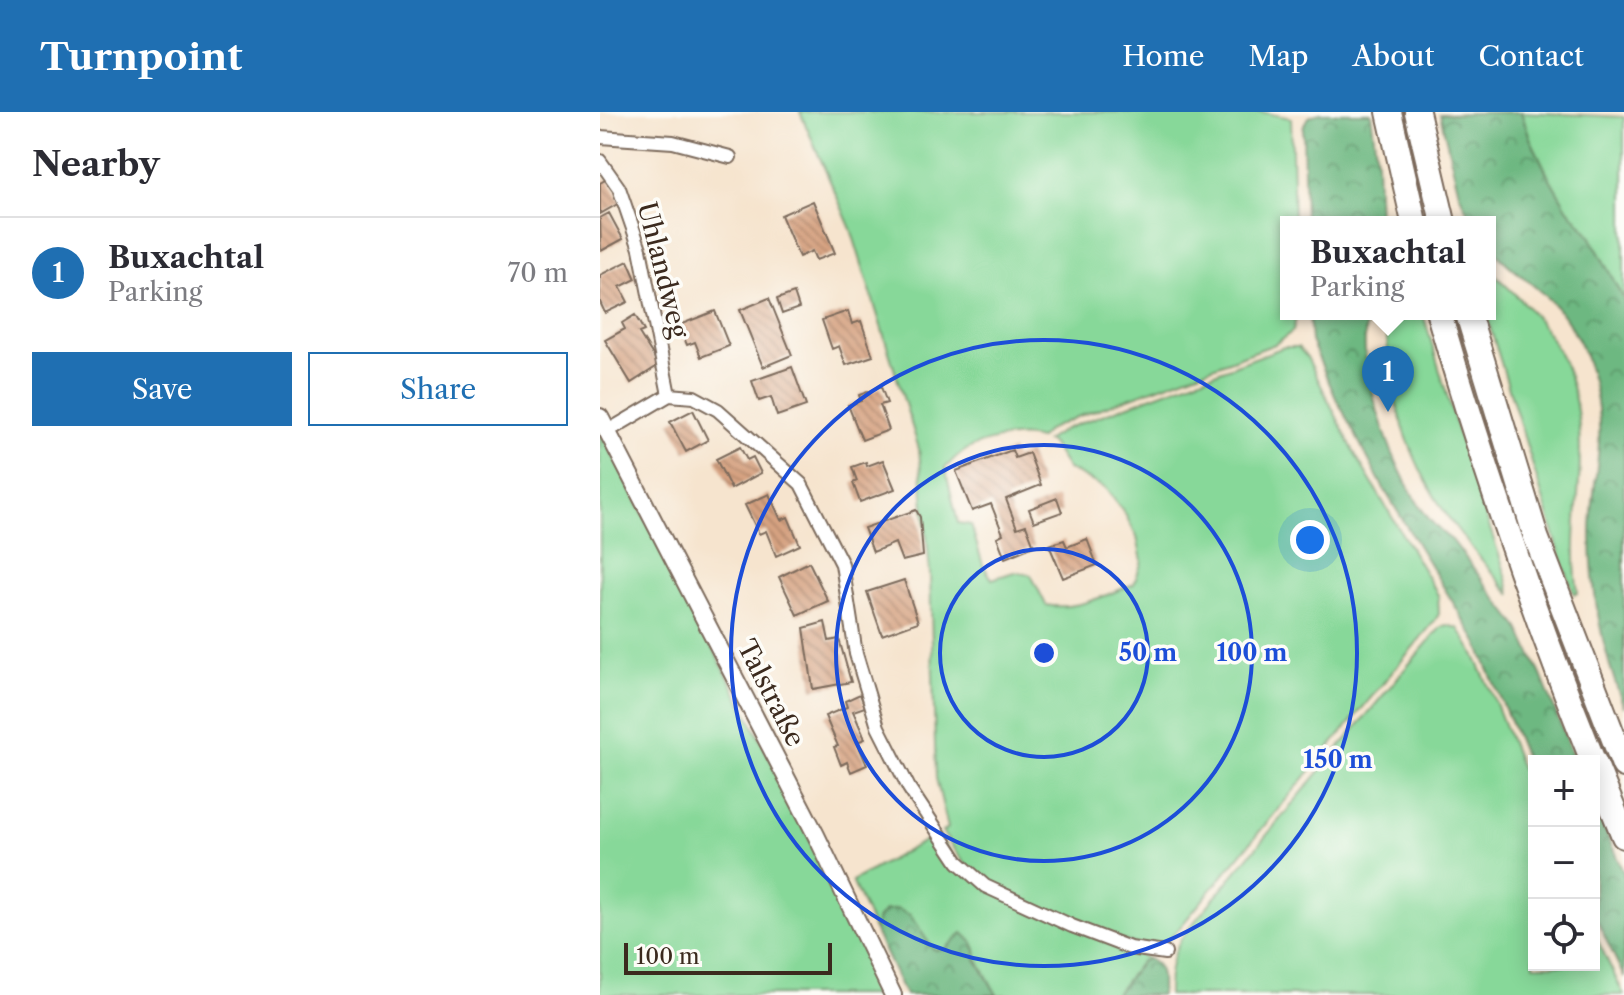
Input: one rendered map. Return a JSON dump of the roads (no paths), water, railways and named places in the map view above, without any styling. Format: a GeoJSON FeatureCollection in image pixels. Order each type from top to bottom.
{"type":"FeatureCollection","features":[{"type":"Feature","properties":{"kind":"highway"},"geometry":{"type":"LineString","coordinates":[[1389,112],[1413,216]]}},
{"type":"Feature","properties":{"kind":"highway"},"geometry":{"type":"LineString","coordinates":[[1417,112],[1442,216]]}},
{"type":"Feature","properties":{"kind":"highway"},"geometry":{"type":"LineString","coordinates":[[1441,320],[1502,518],[1558,674],[1591,755]]}},
{"type":"Feature","properties":{"kind":"highway"},"geometry":{"type":"LineString","coordinates":[[1470,320],[1536,537],[1624,765]]}},
{"type":"Feature","properties":{"kind":"highway"},"geometry":{"type":"LineString","coordinates":[[1600,777],[1624,836]]}},
{"type":"Feature","properties":{"kind":"street"},"geometry":{"type":"LineString","coordinates":[[600,137],[673,142],[730,157]]}},
{"type":"Feature","properties":{"kind":"street","name":"Uhlandweg"},"geometry":{"type":"LineString","coordinates":[[600,161],[619,188],[640,249],[669,395]]}},
{"type":"Feature","properties":{"kind":"street"},"geometry":{"type":"LineString","coordinates":[[604,424],[669,395],[694,397],[718,410],[801,484],[842,564],[856,654],[878,727],[909,788],[958,862],[985,886],[1072,926],[1130,948],[1165,953]]}},
{"type":"Feature","properties":{"kind":"street","name":"Talstraße"},"geometry":{"type":"LineString","coordinates":[[604,424],[816,835],[893,995]]}},
{"type":"Feature","properties":{"kind":"place","name":"Buxachtal"},"geometry":{"type":"Point","coordinates":[1388,412]}}]}
